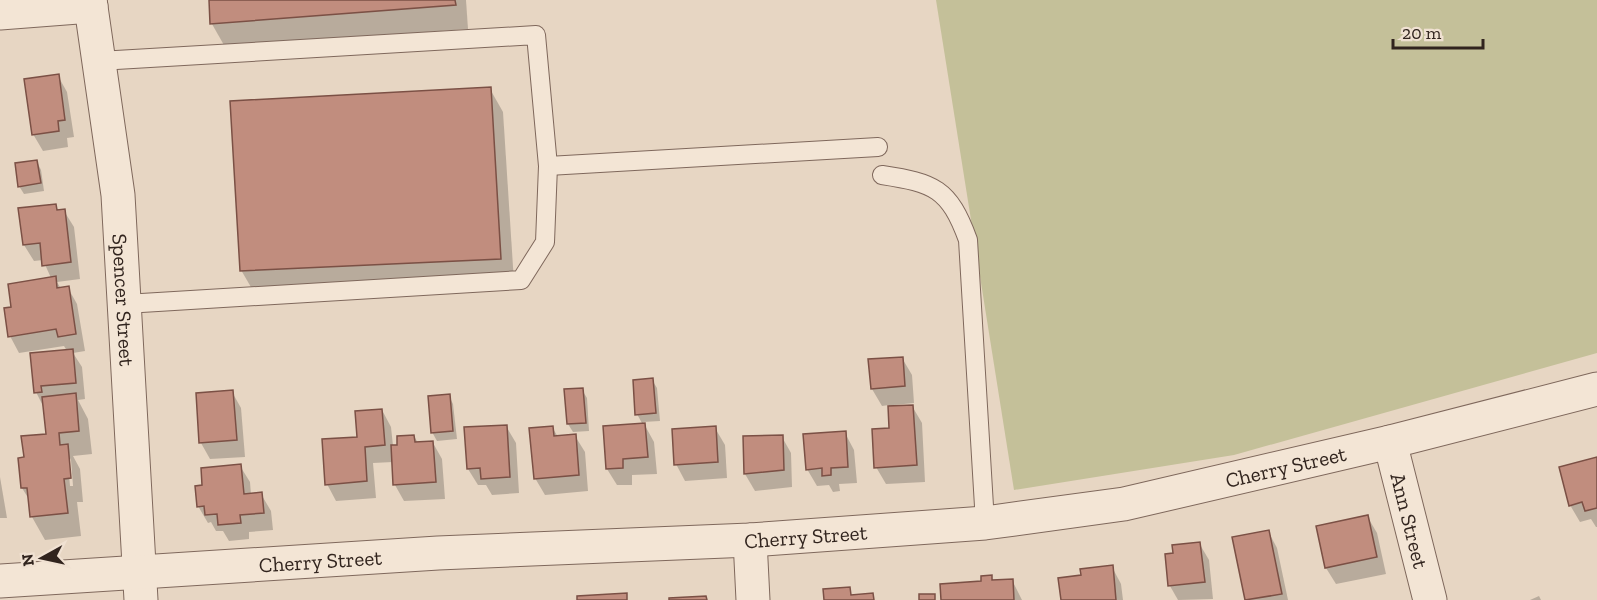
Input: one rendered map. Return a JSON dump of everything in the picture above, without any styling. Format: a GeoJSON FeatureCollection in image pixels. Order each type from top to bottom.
{"type":"FeatureCollection","features":[{"type":"Feature","properties":{"kind":"street"},"geometry":{"type":"LineString","coordinates":[[0,14],[91,3]]}},
{"type":"Feature","properties":{"kind":"street","name":"Spencer Street"},"geometry":{"type":"LineString","coordinates":[[91,3],[118,195],[140,585]]}},
{"type":"Feature","properties":{"kind":"street","name":"Cherry Street"},"geometry":{"type":"LineString","coordinates":[[0,581],[140,585],[438,553],[750,540],[985,523],[1124,504],[1390,442],[1597,389]]}},
{"type":"Feature","properties":{"kind":"street","name":"Ann Street"},"geometry":{"type":"LineString","coordinates":[[1390,442],[1430,600]]}},
{"type":"Feature","properties":{"kind":"street"},"geometry":{"type":"LineString","coordinates":[[750,540],[753,600]]}},
{"type":"Feature","properties":{"kind":"lane"},"geometry":{"type":"LineString","coordinates":[[99,61],[536,35],[548,166],[545,242],[521,280],[125,304]]}},
{"type":"Feature","properties":{"kind":"lane"},"geometry":{"type":"LineString","coordinates":[[548,166],[878,147]]}},
{"type":"Feature","properties":{"kind":"lane"},"geometry":{"type":"LineString","coordinates":[[882,175],[921,181],[939,191],[950,204],[968,240],[985,523]]}},
{"type":"Feature","properties":{"kind":"shaded area"},"geometry":{"type":"Polygon","coordinates":[[[936,0],[1597,0],[1597,353],[1234,455],[1014,490],[936,0]]]}},
{"type":"Feature","properties":{"kind":"building"},"geometry":{"type":"Polygon","coordinates":[[[209,0],[455,0],[456,5],[210,24],[209,0]]]}},
{"type":"Feature","properties":{"kind":"building"},"geometry":{"type":"Polygon","coordinates":[[[59,74],[65,120],[58,121],[59,131],[32,135],[24,79],[59,74]]]}},
{"type":"Feature","properties":{"kind":"building"},"geometry":{"type":"Polygon","coordinates":[[[491,87],[501,259],[240,271],[230,101],[491,87]]]}},
{"type":"Feature","properties":{"kind":"building"},"geometry":{"type":"Polygon","coordinates":[[[37,160],[41,183],[18,187],[15,163],[37,160]]]}},
{"type":"Feature","properties":{"kind":"building"},"geometry":{"type":"Polygon","coordinates":[[[56,204],[57,210],[65,209],[71,262],[42,266],[40,243],[23,245],[18,208],[56,204]]]}},
{"type":"Feature","properties":{"kind":"building"},"geometry":{"type":"Polygon","coordinates":[[[56,276],[57,288],[69,286],[76,334],[58,337],[56,329],[8,337],[4,308],[11,307],[8,284],[56,276]]]}},
{"type":"Feature","properties":{"kind":"building"},"geometry":{"type":"Polygon","coordinates":[[[73,349],[76,383],[41,386],[42,392],[34,393],[30,353],[73,349]]]}},
{"type":"Feature","properties":{"kind":"building"},"geometry":{"type":"Polygon","coordinates":[[[903,357],[905,386],[871,389],[868,359],[903,357]]]}},
{"type":"Feature","properties":{"kind":"building"},"geometry":{"type":"Polygon","coordinates":[[[653,378],[656,413],[635,415],[633,380],[653,378]]]}},
{"type":"Feature","properties":{"kind":"building"},"geometry":{"type":"Polygon","coordinates":[[[583,388],[586,423],[567,424],[564,389],[583,388]]]}},
{"type":"Feature","properties":{"kind":"building"},"geometry":{"type":"Polygon","coordinates":[[[233,390],[237,440],[199,443],[196,393],[233,390]]]}},
{"type":"Feature","properties":{"kind":"building"},"geometry":{"type":"Polygon","coordinates":[[[76,393],[79,431],[59,433],[60,445],[68,444],[71,478],[64,479],[68,513],[30,517],[27,488],[21,488],[18,458],[24,457],[21,436],[46,434],[42,397],[76,393]]]}},
{"type":"Feature","properties":{"kind":"building"},"geometry":{"type":"Polygon","coordinates":[[[450,394],[453,431],[431,433],[428,396],[450,394]]]}},
{"type":"Feature","properties":{"kind":"building"},"geometry":{"type":"Polygon","coordinates":[[[913,405],[917,465],[874,468],[872,429],[889,428],[888,406],[913,405]]]}},
{"type":"Feature","properties":{"kind":"building"},"geometry":{"type":"Polygon","coordinates":[[[382,409],[385,445],[365,447],[367,481],[325,485],[322,439],[357,437],[355,411],[382,409]]]}},
{"type":"Feature","properties":{"kind":"building"},"geometry":{"type":"Polygon","coordinates":[[[645,423],[648,457],[623,459],[623,468],[606,469],[603,426],[645,423]]]}},
{"type":"Feature","properties":{"kind":"building"},"geometry":{"type":"Polygon","coordinates":[[[507,425],[510,477],[481,479],[480,468],[467,469],[464,427],[507,425]]]}},
{"type":"Feature","properties":{"kind":"building"},"geometry":{"type":"Polygon","coordinates":[[[553,426],[554,436],[576,434],[579,475],[534,479],[529,428],[553,426]]]}},
{"type":"Feature","properties":{"kind":"building"},"geometry":{"type":"Polygon","coordinates":[[[716,426],[718,462],[674,465],[672,429],[716,426]]]}},
{"type":"Feature","properties":{"kind":"building"},"geometry":{"type":"Polygon","coordinates":[[[846,431],[848,467],[831,468],[831,475],[822,476],[822,468],[806,470],[803,434],[846,431]]]}},
{"type":"Feature","properties":{"kind":"building"},"geometry":{"type":"Polygon","coordinates":[[[414,435],[415,442],[433,441],[436,482],[393,485],[391,445],[397,445],[397,436],[414,435]]]}},
{"type":"Feature","properties":{"kind":"building"},"geometry":{"type":"Polygon","coordinates":[[[783,435],[784,470],[744,474],[743,436],[783,435]]]}},
{"type":"Feature","properties":{"kind":"building"},"geometry":{"type":"Polygon","coordinates":[[[1597,457],[1597,508],[1585,511],[1582,502],[1569,506],[1559,467],[1597,457]]]}},
{"type":"Feature","properties":{"kind":"building"},"geometry":{"type":"Polygon","coordinates":[[[241,464],[244,494],[262,492],[264,513],[240,515],[241,523],[218,525],[217,514],[205,515],[204,506],[197,507],[195,486],[202,485],[201,468],[241,464]]]}},
{"type":"Feature","properties":{"kind":"building"},"geometry":{"type":"Polygon","coordinates":[[[1368,515],[1377,557],[1325,568],[1316,526],[1368,515]]]}},
{"type":"Feature","properties":{"kind":"building"},"geometry":{"type":"Polygon","coordinates":[[[1269,530],[1282,594],[1245,600],[1232,537],[1269,530]]]}},
{"type":"Feature","properties":{"kind":"building"},"geometry":{"type":"Polygon","coordinates":[[[1200,542],[1205,582],[1168,586],[1165,554],[1173,553],[1172,545],[1200,542]]]}},
{"type":"Feature","properties":{"kind":"building"},"geometry":{"type":"Polygon","coordinates":[[[1113,565],[1116,600],[1061,600],[1058,578],[1081,575],[1080,569],[1113,565]]]}},
{"type":"Feature","properties":{"kind":"building"},"geometry":{"type":"Polygon","coordinates":[[[992,575],[992,580],[1013,579],[1014,600],[941,600],[940,584],[981,581],[981,576],[992,575]]]}},
{"type":"Feature","properties":{"kind":"building"},"geometry":{"type":"Polygon","coordinates":[[[850,587],[851,595],[873,593],[874,600],[824,600],[823,589],[850,587]]]}},
{"type":"Feature","properties":{"kind":"building"},"geometry":{"type":"Polygon","coordinates":[[[627,593],[627,600],[577,600],[577,596],[627,593]]]}},
{"type":"Feature","properties":{"kind":"building"},"geometry":{"type":"Polygon","coordinates":[[[919,594],[935,594],[935,600],[919,600],[919,594]]]}},
{"type":"Feature","properties":{"kind":"building"},"geometry":{"type":"Polygon","coordinates":[[[706,596],[707,600],[669,600],[669,598],[706,596]]]}}]}
